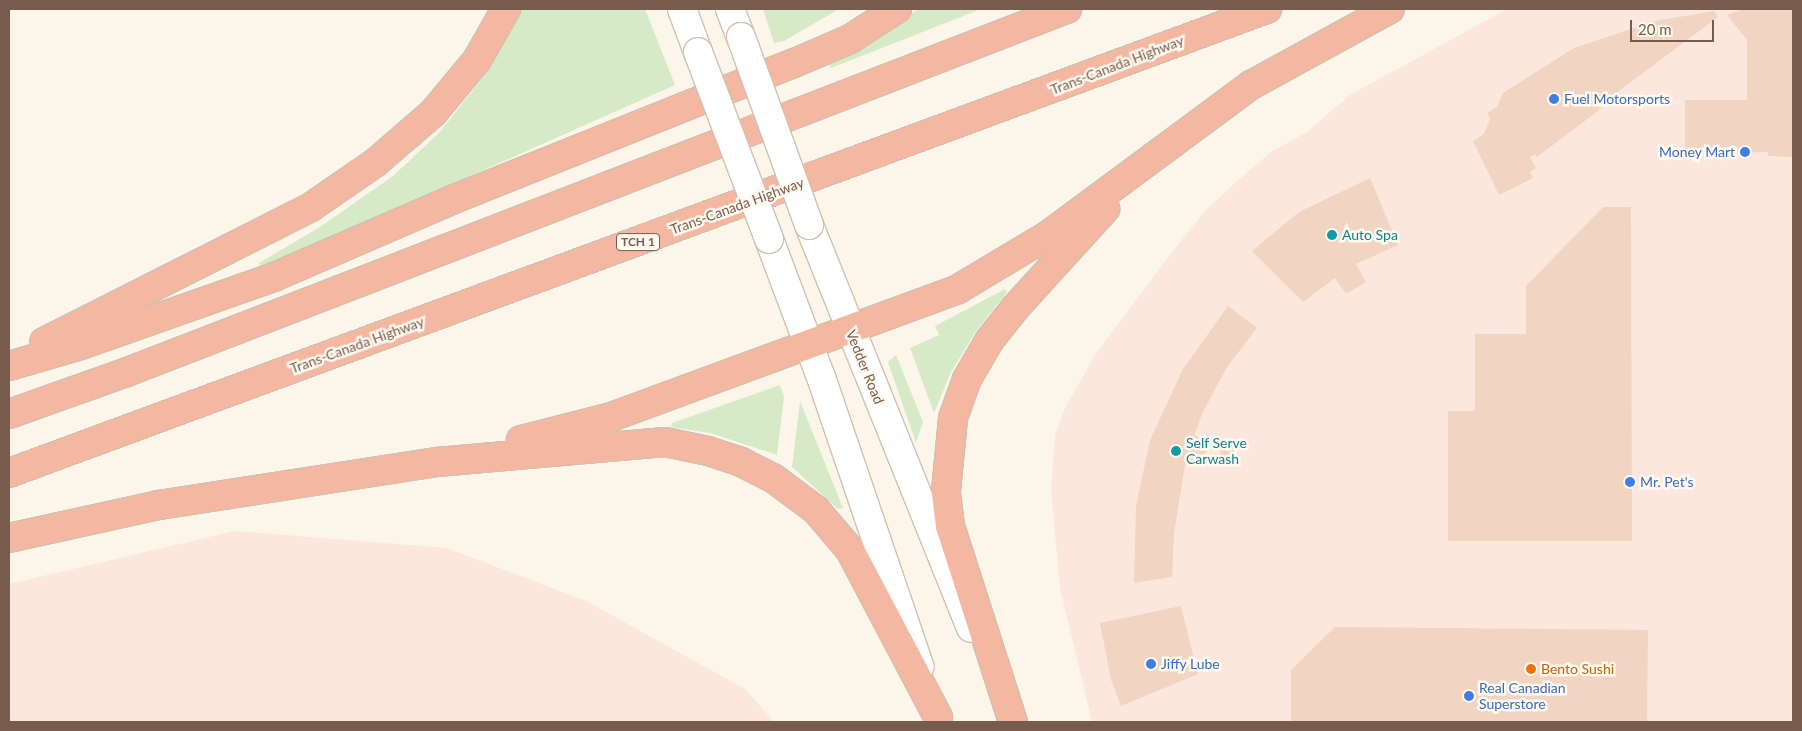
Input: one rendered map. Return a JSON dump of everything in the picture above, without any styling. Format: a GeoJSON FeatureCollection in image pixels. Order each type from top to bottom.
{"type":"FeatureCollection","features":[{"type":"Feature","properties":{"kind":"highway"},"geometry":{"type":"LineString","coordinates":[[9,360],[311,206],[375,163],[433,114],[478,60],[506,9]]}},
{"type":"Feature","properties":{"kind":"highway"},"geometry":{"type":"LineString","coordinates":[[9,366],[81,345],[274,277],[454,199],[792,64],[850,39],[897,9]]}},
{"type":"Feature","properties":{"kind":"highway"},"geometry":{"type":"LineString","coordinates":[[9,414],[136,369],[1067,9]]}},
{"type":"Feature","properties":{"kind":"highway","name":"Trans-Canada Highway"},"geometry":{"type":"LineString","coordinates":[[9,472],[1267,9]]}},
{"type":"Feature","properties":{"kind":"highway"},"geometry":{"type":"LineString","coordinates":[[437,462],[611,417],[809,346],[958,289],[998,268],[1143,168],[1251,85],[1390,9]]}},
{"type":"Feature","properties":{"kind":"highway"},"geometry":{"type":"LineString","coordinates":[[1011,722],[950,526],[946,491],[953,418],[967,379],[1004,321],[1143,168]]}},
{"type":"Feature","properties":{"kind":"highway"},"geometry":{"type":"LineString","coordinates":[[9,538],[159,505],[437,462],[665,442],[708,451],[742,462],[773,478],[816,510],[850,550],[939,720]]}},
{"type":"Feature","properties":{"kind":"main road"},"geometry":{"type":"LineString","coordinates":[[682,9],[809,346],[939,720]]}},
{"type":"Feature","properties":{"kind":"main road","name":"Vedder Road"},"geometry":{"type":"LineString","coordinates":[[730,9],[809,225],[1011,722]]}},
{"type":"Feature","properties":{"kind":"shaded area"},"geometry":{"type":"Polygon","coordinates":[[[1507,9],[1793,9],[1793,722],[1092,722],[1060,588],[1051,491],[1055,435],[1064,410],[1095,355],[1204,212],[1271,152],[1307,132],[1350,95],[1507,9]]]}},
{"type":"Feature","properties":{"kind":"shaded area"},"geometry":{"type":"Polygon","coordinates":[[[235,531],[447,548],[586,601],[745,689],[774,722],[9,722],[9,584],[235,531]]]}},
{"type":"Feature","properties":{"kind":"green space"},"geometry":{"type":"Polygon","coordinates":[[[520,9],[645,9],[675,85],[261,269],[259,263],[320,227],[393,176],[440,132],[491,67],[520,9]]]}},
{"type":"Feature","properties":{"kind":"green space"},"geometry":{"type":"Polygon","coordinates":[[[763,9],[839,9],[784,41],[774,43],[763,9]]]}},
{"type":"Feature","properties":{"kind":"green space"},"geometry":{"type":"Polygon","coordinates":[[[919,9],[981,9],[831,68],[829,63],[919,9]]]}},
{"type":"Feature","properties":{"kind":"green space"},"geometry":{"type":"Polygon","coordinates":[[[1005,289],[1007,292],[976,331],[951,372],[934,413],[910,348],[939,335],[935,326],[1005,289]]]}},
{"type":"Feature","properties":{"kind":"green space"},"geometry":{"type":"Polygon","coordinates":[[[896,355],[923,422],[916,443],[888,362],[896,355]]]}},
{"type":"Feature","properties":{"kind":"green space"},"geometry":{"type":"Polygon","coordinates":[[[780,385],[784,397],[777,455],[710,433],[671,427],[672,423],[780,385]]]}},
{"type":"Feature","properties":{"kind":"green space"},"geometry":{"type":"Polygon","coordinates":[[[800,401],[843,508],[838,509],[792,467],[800,401]]]}},
{"type":"Feature","properties":{"kind":"building"},"geometry":{"type":"Polygon","coordinates":[[[1743,9],[1793,9],[1793,157],[1768,156],[1768,152],[1685,154],[1685,100],[1747,100],[1747,40],[1727,15],[1743,9]]]}},
{"type":"Feature","properties":{"kind":"building","name":"Fuel Motorsports"},"geometry":{"type":"Polygon","coordinates":[[[1714,11],[1718,17],[1600,105],[1602,108],[1537,157],[1535,154],[1530,157],[1536,168],[1530,172],[1533,178],[1499,195],[1473,141],[1484,134],[1490,119],[1487,113],[1497,107],[1503,93],[1574,48],[1655,21],[1714,11]]]}},
{"type":"Feature","properties":{"kind":"building","name":"Auto Spa"},"geometry":{"type":"Polygon","coordinates":[[[1370,178],[1398,245],[1356,264],[1366,282],[1346,294],[1335,278],[1303,302],[1252,251],[1299,212],[1370,178]]]}},
{"type":"Feature","properties":{"kind":"building"},"geometry":{"type":"Polygon","coordinates":[[[1603,207],[1631,207],[1632,541],[1448,541],[1448,411],[1475,411],[1475,334],[1526,334],[1526,286],[1603,207]]]}},
{"type":"Feature","properties":{"kind":"building","name":"Self Serve Carwash"},"geometry":{"type":"Polygon","coordinates":[[[1228,306],[1257,328],[1227,367],[1203,412],[1194,435],[1209,444],[1201,465],[1186,459],[1174,533],[1172,577],[1134,583],[1136,506],[1150,440],[1183,369],[1228,306]]]}},
{"type":"Feature","properties":{"kind":"building"},"geometry":{"type":"Polygon","coordinates":[[[1223,445],[1236,449],[1232,461],[1219,456],[1223,445]]]}},
{"type":"Feature","properties":{"kind":"building","name":"Jiffy Lube"},"geometry":{"type":"Polygon","coordinates":[[[1181,606],[1198,674],[1121,706],[1111,680],[1100,623],[1181,606]]]}},
{"type":"Feature","properties":{"kind":"building","name":"Real Canadian Superstore"},"geometry":{"type":"Polygon","coordinates":[[[1335,627],[1648,630],[1647,722],[1291,722],[1291,670],[1335,627]]]}},
{"type":"Feature","properties":{"kind":"place","name":"Fuel Motorsports"},"geometry":{"type":"Point","coordinates":[1554,99]}},
{"type":"Feature","properties":{"kind":"place","name":"Money Mart"},"geometry":{"type":"Point","coordinates":[1745,152]}},
{"type":"Feature","properties":{"kind":"place","name":"Auto Spa"},"geometry":{"type":"Point","coordinates":[1332,235]}},
{"type":"Feature","properties":{"kind":"place","name":"Self Serve Carwash"},"geometry":{"type":"Point","coordinates":[1176,451]}},
{"type":"Feature","properties":{"kind":"place","name":"Mr. Pet's"},"geometry":{"type":"Point","coordinates":[1630,482]}},
{"type":"Feature","properties":{"kind":"place","name":"Jiffy Lube"},"geometry":{"type":"Point","coordinates":[1151,664]}},
{"type":"Feature","properties":{"kind":"place","name":"Bento Sushi"},"geometry":{"type":"Point","coordinates":[1531,669]}},
{"type":"Feature","properties":{"kind":"place","name":"Real Canadian Superstore"},"geometry":{"type":"Point","coordinates":[1469,696]}}]}
